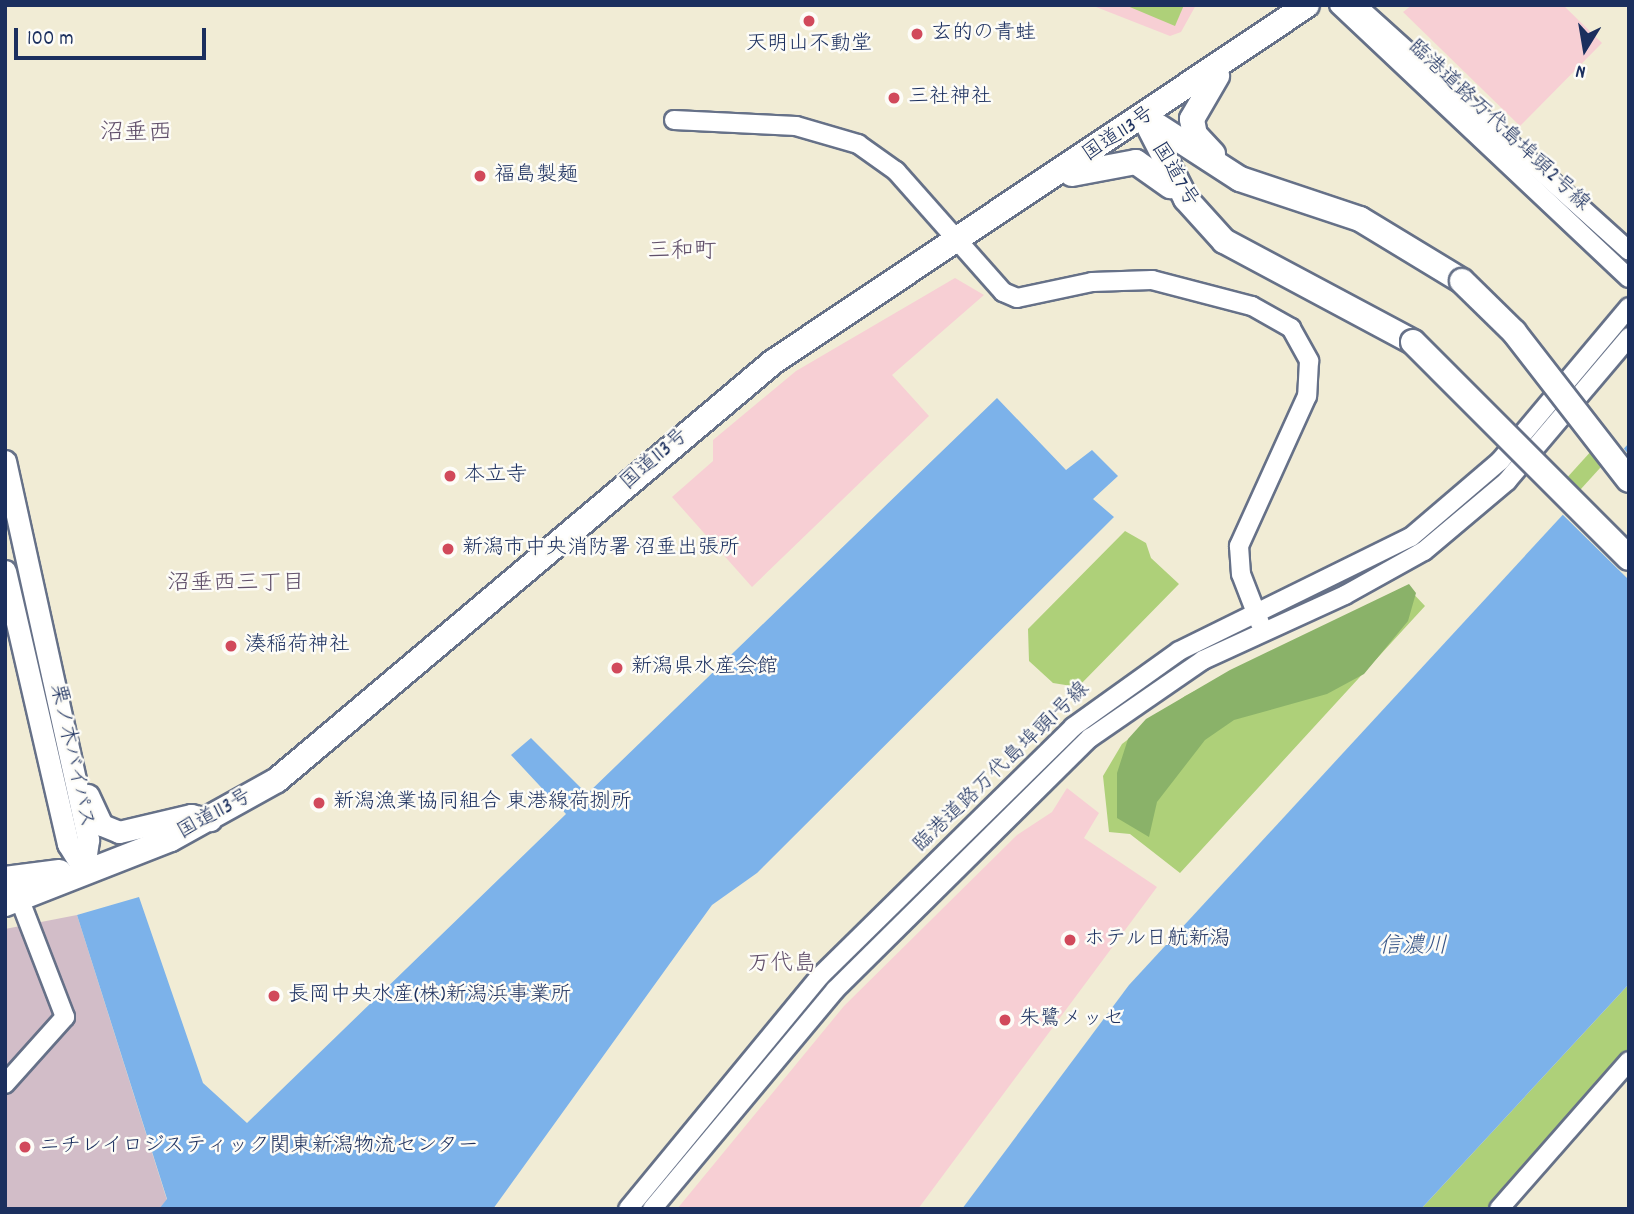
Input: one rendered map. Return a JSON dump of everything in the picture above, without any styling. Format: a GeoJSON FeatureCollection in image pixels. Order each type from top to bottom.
{"type":"FeatureCollection","features":[{"type":"Feature","properties":{"kind":"highway","name":"国道113号"},"geometry":{"type":"LineString","coordinates":[[10,894],[84,870],[210,820],[327,743],[774,362],[1228,62],[1307,5]]}},
{"type":"Feature","properties":{"kind":"highway"},"geometry":{"type":"LineString","coordinates":[[1228,62],[1199,102],[1192,127],[1208,152],[1240,179]]}},
{"type":"Feature","properties":{"kind":"highway","name":"国道7号"},"geometry":{"type":"LineString","coordinates":[[1144,117],[1240,179],[1360,219],[1462,281],[1514,332],[1629,480]]}},
{"type":"Feature","properties":{"kind":"highway","name":"国道7号"},"geometry":{"type":"LineString","coordinates":[[1144,117],[1166,166],[1204,222],[1268,269],[1369,313],[1413,342],[1629,558]]}},
{"type":"Feature","properties":{"kind":"highway"},"geometry":{"type":"LineString","coordinates":[[1050,180],[1136,162],[1153,170],[1204,222]]}},
{"type":"Feature","properties":{"kind":"main road","name":"栗ノ木バイパス"},"geometry":{"type":"LineString","coordinates":[[5,461],[65,720],[89,840],[84,870]]}},
{"type":"Feature","properties":{"kind":"main road","name":"栗ノ木バイパス"},"geometry":{"type":"LineString","coordinates":[[5,570],[68,844],[84,870]]}},
{"type":"Feature","properties":{"kind":"main road"},"geometry":{"type":"LineString","coordinates":[[65,720],[102,825],[126,832],[174,817],[210,820]]}},
{"type":"Feature","properties":{"kind":"street","name":"臨港道路万代島埠頭2号線"},"geometry":{"type":"LineString","coordinates":[[1339,5],[1629,278]]}},
{"type":"Feature","properties":{"kind":"street","name":"臨港道路万代島埠頭2号線"},"geometry":{"type":"LineString","coordinates":[[1356,5],[1381,21],[1629,251]]}},
{"type":"Feature","properties":{"kind":"street"},"geometry":{"type":"LineString","coordinates":[[674,120],[774,124],[845,139],[896,171],[1003,292],[1017,298],[1092,282],[1152,280],[1252,306],[1276,317],[1301,340],[1310,372],[1307,396],[1239,546],[1264,633]]}},
{"type":"Feature","properties":{"kind":"street","name":"臨港道路万代島埠頭1号線"},"geometry":{"type":"LineString","coordinates":[[628,1209],[820,976],[1073,727],[1159,663],[1372,560],[1452,506],[1500,461],[1629,307]]}},
{"type":"Feature","properties":{"kind":"street","name":"臨港道路万代島埠頭1号線"},"geometry":{"type":"LineString","coordinates":[[653,1209],[835,990],[1090,738],[1176,676],[1382,576],[1455,526],[1507,481],[1629,337]]}},
{"type":"Feature","properties":{"kind":"street"},"geometry":{"type":"LineString","coordinates":[[5,1084],[65,1017],[10,894]]}},
{"type":"Feature","properties":{"kind":"street"},"geometry":{"type":"LineString","coordinates":[[1499,1209],[1629,1062]]}},
{"type":"Feature","properties":{"kind":"shaded area"},"geometry":{"type":"Polygon","coordinates":[[[1091,5],[1196,5],[1181,32],[1170,36],[1091,5]]]}},
{"type":"Feature","properties":{"kind":"shaded area"},"geometry":{"type":"Polygon","coordinates":[[[1412,5],[1563,5],[1602,43],[1520,126],[1403,12],[1412,5]]]}},
{"type":"Feature","properties":{"kind":"shaded area"},"geometry":{"type":"Polygon","coordinates":[[[955,278],[984,295],[892,375],[929,416],[752,587],[672,497],[713,461],[713,440],[796,371],[955,278]]]}},
{"type":"Feature","properties":{"kind":"shaded area","name":"朱鷺メッセ"},"geometry":{"type":"Polygon","coordinates":[[[1067,788],[1099,813],[1084,838],[1157,887],[918,1209],[677,1209],[844,1006],[1017,835],[1052,812],[1067,788]]]}},
{"type":"Feature","properties":{"kind":"shaded area"},"geometry":{"type":"Polygon","coordinates":[[[77,915],[167,1200],[159,1209],[5,1209],[5,929],[77,915]]]}},
{"type":"Feature","properties":{"kind":"green space"},"geometry":{"type":"Polygon","coordinates":[[[1125,5],[1184,5],[1175,26],[1125,5]]]}},
{"type":"Feature","properties":{"kind":"green space"},"geometry":{"type":"Polygon","coordinates":[[[1593,449],[1629,493],[1629,548],[1564,481],[1593,449]]]}},
{"type":"Feature","properties":{"kind":"green space"},"geometry":{"type":"Polygon","coordinates":[[[1125,531],[1146,543],[1151,558],[1179,584],[1078,687],[1053,683],[1029,661],[1028,629],[1125,531]]]}},
{"type":"Feature","properties":{"kind":"green space"},"geometry":{"type":"Polygon","coordinates":[[[1409,584],[1416,593],[1408,621],[1364,674],[1327,694],[1234,720],[1205,740],[1157,802],[1149,837],[1117,818],[1117,773],[1128,739],[1146,719],[1230,670],[1409,584]]]}},
{"type":"Feature","properties":{"kind":"green space"},"geometry":{"type":"Polygon","coordinates":[[[1406,586],[1425,606],[1180,873],[1130,834],[1109,832],[1103,776],[1122,744],[1185,696],[1406,586]]]}},
{"type":"Feature","properties":{"kind":"green space"},"geometry":{"type":"Polygon","coordinates":[[[1629,984],[1629,1050],[1486,1209],[1421,1209],[1629,984]]]}},
{"type":"Feature","properties":{"kind":"water"},"geometry":{"type":"Polygon","coordinates":[[[997,398],[1066,470],[1092,450],[1118,476],[1093,499],[1114,517],[757,873],[712,905],[493,1209],[159,1209],[167,1199],[77,915],[139,897],[203,1083],[247,1123],[566,814],[511,755],[531,738],[587,794],[997,398]]]}},
{"type":"Feature","properties":{"kind":"water","name":"信濃川"},"geometry":{"type":"Polygon","coordinates":[[[1629,443],[1629,984],[1421,1209],[962,1209],[1129,985],[1629,443]]]}},
{"type":"Feature","properties":{"kind":"pier"},"geometry":{"type":"Polygon","coordinates":[[[1621,445],[1629,455],[1629,580],[1560,512],[1621,445]]]}},
{"type":"Feature","properties":{"kind":"place","name":"天明山不動堂"},"geometry":{"type":"Point","coordinates":[809,21]}},
{"type":"Feature","properties":{"kind":"place","name":"玄的の青蛙"},"geometry":{"type":"Point","coordinates":[917,34]}},
{"type":"Feature","properties":{"kind":"place","name":"三社神社"},"geometry":{"type":"Point","coordinates":[894,98]}},
{"type":"Feature","properties":{"kind":"place","name":"福島製麺"},"geometry":{"type":"Point","coordinates":[480,176]}},
{"type":"Feature","properties":{"kind":"place","name":"本立寺"},"geometry":{"type":"Point","coordinates":[450,476]}},
{"type":"Feature","properties":{"kind":"place","name":"新潟市中央消防署 沼垂出張所"},"geometry":{"type":"Point","coordinates":[448,549]}},
{"type":"Feature","properties":{"kind":"place","name":"湊稲荷神社"},"geometry":{"type":"Point","coordinates":[231,646]}},
{"type":"Feature","properties":{"kind":"place","name":"新潟県水産会館"},"geometry":{"type":"Point","coordinates":[617,668]}},
{"type":"Feature","properties":{"kind":"place","name":"新潟漁業協同組合 東港線荷捌所"},"geometry":{"type":"Point","coordinates":[319,803]}},
{"type":"Feature","properties":{"kind":"place","name":"ホテル日航新潟"},"geometry":{"type":"Point","coordinates":[1070,940]}},
{"type":"Feature","properties":{"kind":"place","name":"長岡中央水産(株)新潟浜事業所"},"geometry":{"type":"Point","coordinates":[274,996]}},
{"type":"Feature","properties":{"kind":"place","name":"朱鷺メッセ"},"geometry":{"type":"Point","coordinates":[1005,1020]}},
{"type":"Feature","properties":{"kind":"place","name":"ニチレイロジスティック関東新潟物流センター"},"geometry":{"type":"Point","coordinates":[25,1147]}},
{"type":"Feature","properties":{"kind":"district","name":"沼垂西"},"geometry":{"type":"Point","coordinates":[136,135]}},
{"type":"Feature","properties":{"kind":"district","name":"三和町"},"geometry":{"type":"Point","coordinates":[682,253]}},
{"type":"Feature","properties":{"kind":"district","name":"沼垂西三丁目"},"geometry":{"type":"Point","coordinates":[236,585]}},
{"type":"Feature","properties":{"kind":"district","name":"万代島"},"geometry":{"type":"Point","coordinates":[782,966]}}]}
